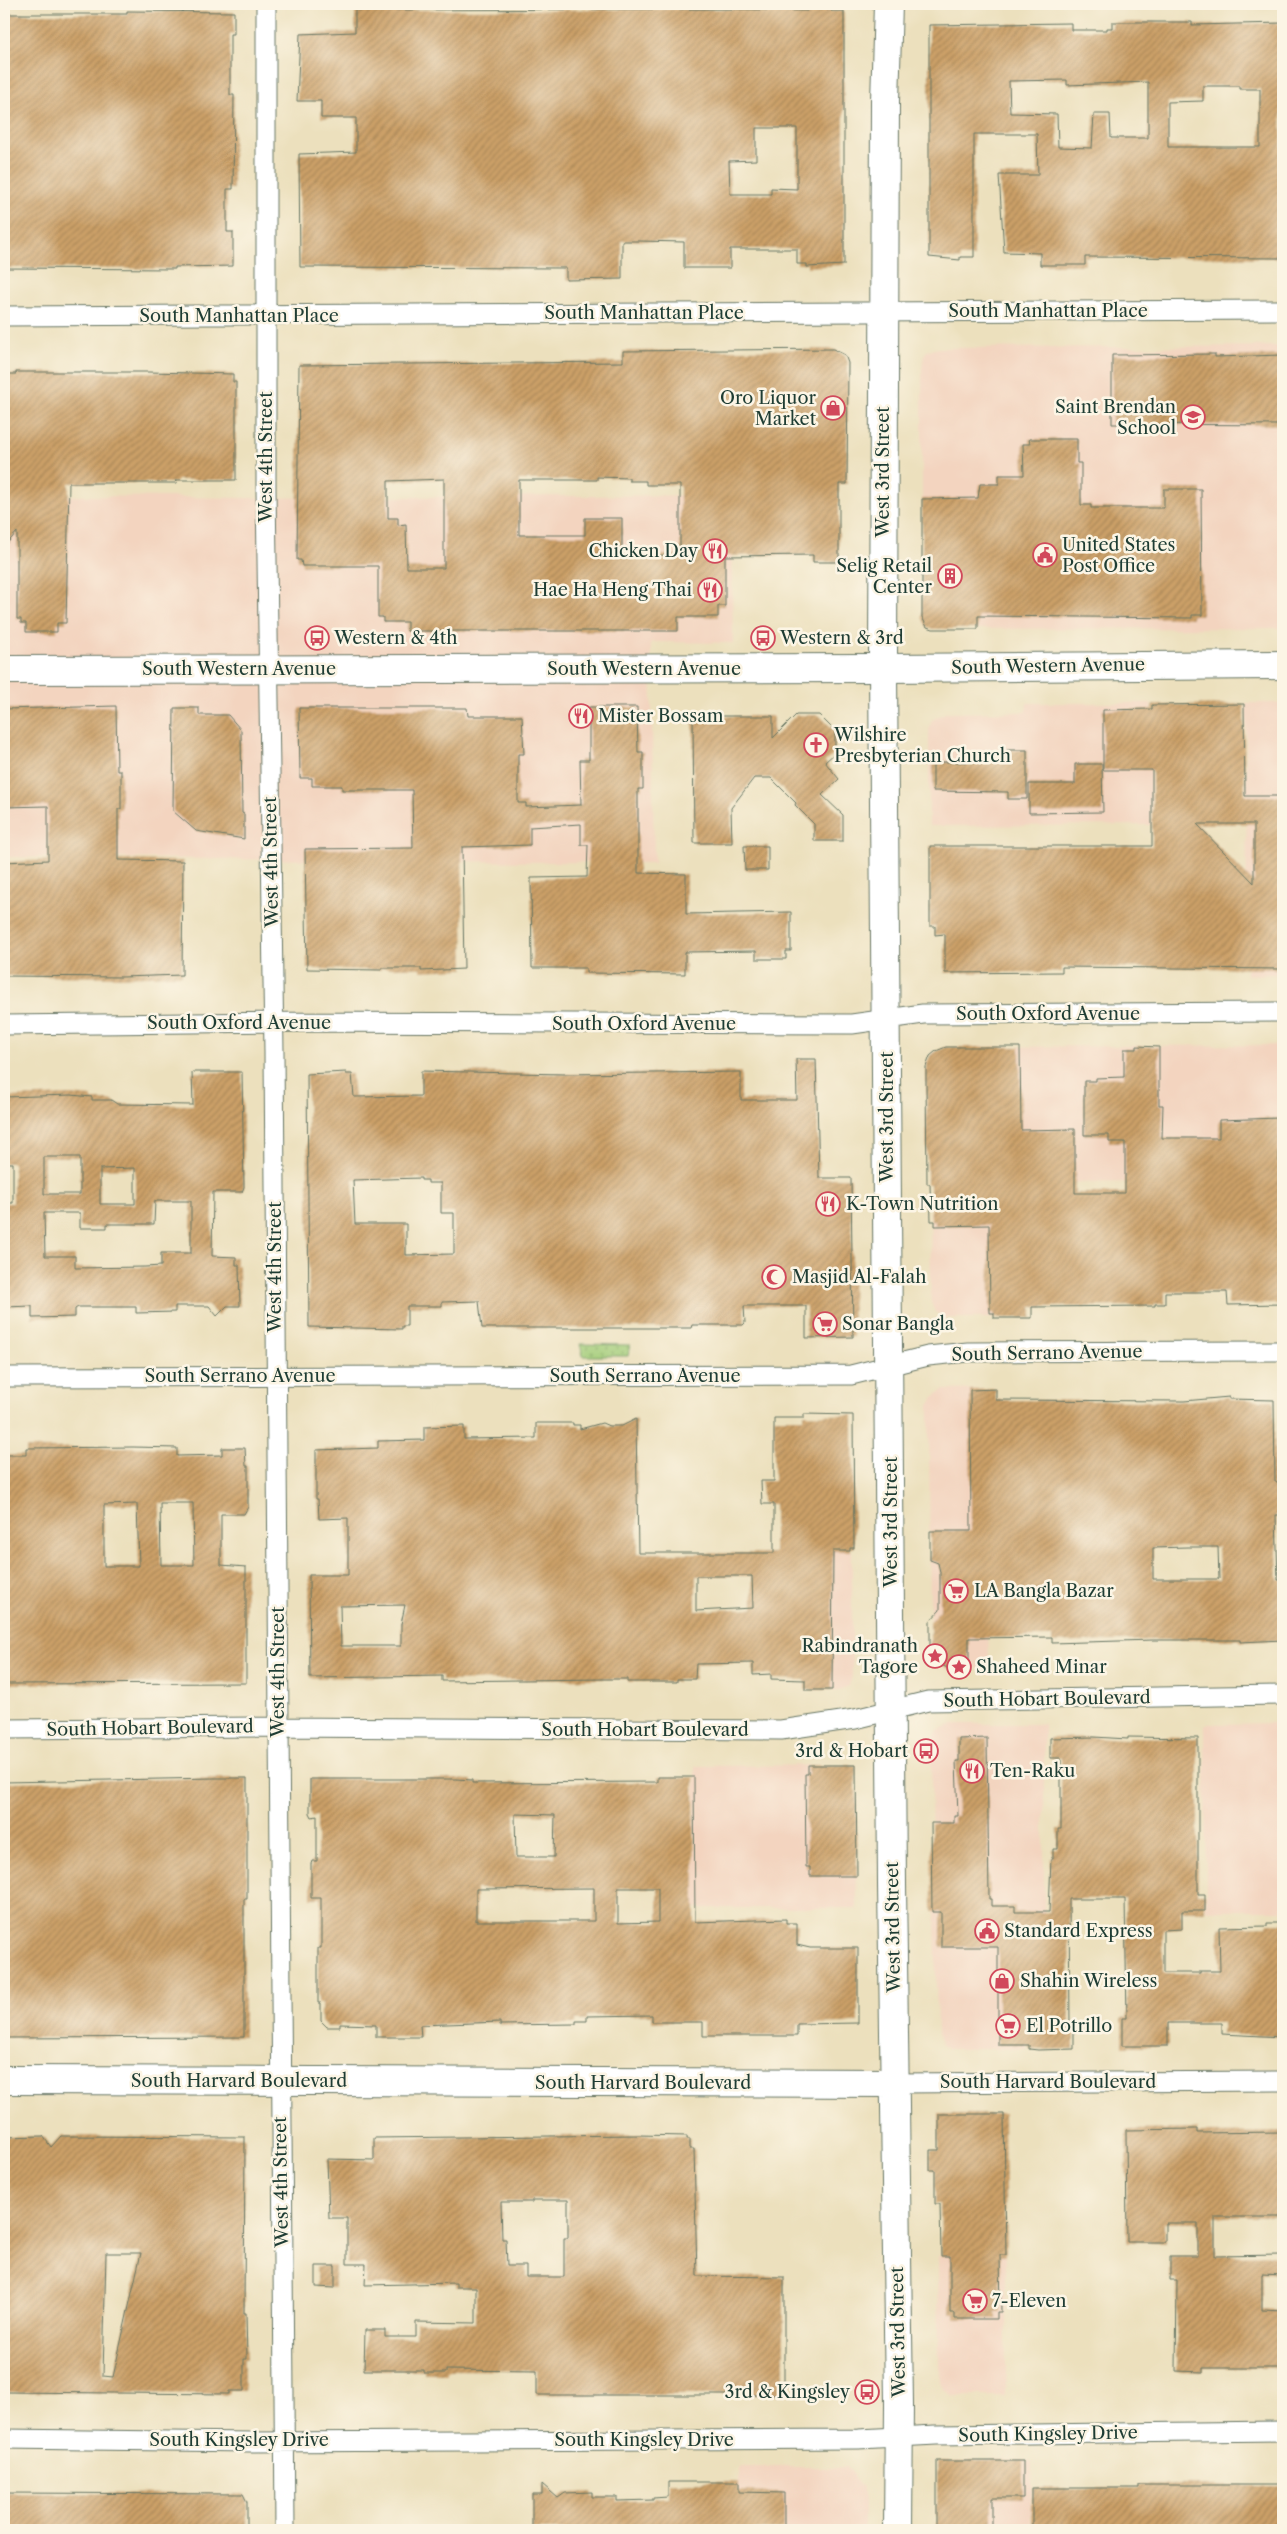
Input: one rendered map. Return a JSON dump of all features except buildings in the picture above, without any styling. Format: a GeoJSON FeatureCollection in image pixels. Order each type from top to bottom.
{"type":"FeatureCollection","features":[{"type":"Feature","properties":{"kind":"main road","name":"West 3rd Street"},"geometry":{"type":"LineString","coordinates":[[888,4],[884,311],[883,668],[898,2530]]}},
{"type":"Feature","properties":{"kind":"main road","name":"South Western Avenue"},"geometry":{"type":"LineString","coordinates":[[4,670],[1283,665]]}},
{"type":"Feature","properties":{"kind":"main road","name":"South Harvard Boulevard"},"geometry":{"type":"LineString","coordinates":[[4,2080],[895,2083]]}},
{"type":"Feature","properties":{"kind":"street","name":"West 4th Street"},"geometry":{"type":"LineString","coordinates":[[266,4],[265,316],[274,1022],[280,2081],[285,2530]]}},
{"type":"Feature","properties":{"kind":"street","name":"South Manhattan Place"},"geometry":{"type":"LineString","coordinates":[[4,316],[1283,310]]}},
{"type":"Feature","properties":{"kind":"street","name":"South Oxford Avenue"},"geometry":{"type":"LineString","coordinates":[[4,1025],[274,1022],[852,1024],[922,1014],[1283,1012]]}},
{"type":"Feature","properties":{"kind":"street","name":"South Serrano Avenue"},"geometry":{"type":"LineString","coordinates":[[4,1377],[745,1377],[851,1375],[890,1367],[928,1356],[968,1352],[1283,1351]]}},
{"type":"Feature","properties":{"kind":"street","name":"South Hobart Boulevard"},"geometry":{"type":"LineString","coordinates":[[4,1729],[278,1727],[781,1730],[892,1710],[932,1700],[1283,1695]]}},
{"type":"Feature","properties":{"kind":"street","name":"South Harvard Boulevard"},"geometry":{"type":"LineString","coordinates":[[895,2083],[1283,2081]]}},
{"type":"Feature","properties":{"kind":"street","name":"South Kingsley Drive"},"geometry":{"type":"LineString","coordinates":[[4,2439],[285,2441],[859,2439],[898,2436],[1283,2431]]}},
{"type":"Feature","properties":{"kind":"shaded area"},"geometry":{"type":"Polygon","coordinates":[[[1283,346],[1283,628],[933,629],[925,624],[922,617],[922,368],[924,355],[927,351],[938,348],[1283,346]]]}},
{"type":"Feature","properties":{"kind":"shaded area"},"geometry":{"type":"Polygon","coordinates":[[[4,495],[246,498],[731,495],[733,643],[651,642],[654,863],[4,857],[4,495]]]}},
{"type":"Feature","properties":{"kind":"shaded area"},"geometry":{"type":"Polygon","coordinates":[[[1027,703],[1151,703],[1151,825],[929,826],[929,730],[932,720],[945,713],[1026,712],[1027,703]]]}},
{"type":"Feature","properties":{"kind":"shaded area"},"geometry":{"type":"Polygon","coordinates":[[[1246,703],[1283,703],[1283,974],[1247,975],[1246,703]]]}},
{"type":"Feature","properties":{"kind":"shaded area"},"geometry":{"type":"Polygon","coordinates":[[[1283,1045],[1283,1181],[1031,1183],[1032,1318],[946,1318],[935,1312],[931,1302],[930,1184],[927,1184],[926,1067],[932,1053],[946,1047],[1283,1045]]]}},
{"type":"Feature","properties":{"kind":"shaded area"},"geometry":{"type":"Polygon","coordinates":[[[996,1389],[997,1528],[987,1528],[989,1668],[949,1669],[935,1661],[930,1650],[929,1406],[934,1397],[943,1390],[996,1389]]]}},
{"type":"Feature","properties":{"kind":"shaded area"},"geometry":{"type":"Polygon","coordinates":[[[805,1551],[852,1551],[852,1677],[849,1686],[840,1690],[805,1690],[805,1551]]]}},
{"type":"Feature","properties":{"kind":"shaded area"},"geometry":{"type":"Polygon","coordinates":[[[1283,1723],[1283,1910],[1206,1910],[1205,1724],[1283,1723]]]}},
{"type":"Feature","properties":{"kind":"shaded area"},"geometry":{"type":"Polygon","coordinates":[[[953,1724],[1044,1724],[1044,1912],[1026,1912],[1027,2049],[949,2049],[942,2045],[937,2035],[935,1913],[932,1912],[931,1744],[938,1730],[953,1724]]]}},
{"type":"Feature","properties":{"kind":"shaded area"},"geometry":{"type":"Polygon","coordinates":[[[856,1765],[857,1908],[695,1908],[695,1766],[856,1765]]]}},
{"type":"Feature","properties":{"kind":"shaded area"},"geometry":{"type":"Polygon","coordinates":[[[1006,2255],[1006,2396],[952,2396],[944,2390],[939,2375],[938,2256],[1006,2255]]]}},
{"type":"Feature","properties":{"kind":"shaded area"},"geometry":{"type":"Polygon","coordinates":[[[1031,2460],[1031,2530],[937,2530],[937,2461],[1031,2460]]]}},
{"type":"Feature","properties":{"kind":"shaded area"},"geometry":{"type":"Polygon","coordinates":[[[739,2467],[846,2467],[863,2487],[863,2530],[739,2530],[739,2467]]]}},
{"type":"Feature","properties":{"kind":"green space"},"geometry":{"type":"Polygon","coordinates":[[[580,1344],[630,1345],[628,1356],[583,1356],[580,1344]]]}},
{"type":"Feature","properties":{"kind":"place","name":"Oro Liquor Market"},"geometry":{"type":"Point","coordinates":[833,408]}},
{"type":"Feature","properties":{"kind":"place","name":"Saint Brendan School"},"geometry":{"type":"Point","coordinates":[1193,417]}},
{"type":"Feature","properties":{"kind":"place","name":"Chicken Day"},"geometry":{"type":"Point","coordinates":[715,551]}},
{"type":"Feature","properties":{"kind":"place","name":"United States Post Office"},"geometry":{"type":"Point","coordinates":[1045,555]}},
{"type":"Feature","properties":{"kind":"place","name":"Selig Retail Center"},"geometry":{"type":"Point","coordinates":[950,576]}},
{"type":"Feature","properties":{"kind":"place","name":"Hae Ha Heng Thai"},"geometry":{"type":"Point","coordinates":[710,590]}},
{"type":"Feature","properties":{"kind":"place","name":"Western & 4th"},"geometry":{"type":"Point","coordinates":[317,638]}},
{"type":"Feature","properties":{"kind":"place","name":"Western & 3rd"},"geometry":{"type":"Point","coordinates":[763,638]}},
{"type":"Feature","properties":{"kind":"place","name":"Mister Bossam"},"geometry":{"type":"Point","coordinates":[581,716]}},
{"type":"Feature","properties":{"kind":"place","name":"Wilshire Presbyterian Church"},"geometry":{"type":"Point","coordinates":[816,745]}},
{"type":"Feature","properties":{"kind":"place","name":"K-Town Nutrition"},"geometry":{"type":"Point","coordinates":[828,1204]}},
{"type":"Feature","properties":{"kind":"place","name":"Masjid Al-Falah"},"geometry":{"type":"Point","coordinates":[774,1277]}},
{"type":"Feature","properties":{"kind":"place","name":"Sonar Bangla"},"geometry":{"type":"Point","coordinates":[825,1324]}},
{"type":"Feature","properties":{"kind":"place","name":"LA Bangla Bazar"},"geometry":{"type":"Point","coordinates":[956,1591]}},
{"type":"Feature","properties":{"kind":"place","name":"Rabindranath Tagore"},"geometry":{"type":"Point","coordinates":[935,1656]}},
{"type":"Feature","properties":{"kind":"place","name":"Shaheed Minar"},"geometry":{"type":"Point","coordinates":[959,1667]}},
{"type":"Feature","properties":{"kind":"place","name":"3rd & Hobart"},"geometry":{"type":"Point","coordinates":[926,1751]}},
{"type":"Feature","properties":{"kind":"place","name":"Ten-Raku"},"geometry":{"type":"Point","coordinates":[972,1771]}},
{"type":"Feature","properties":{"kind":"place","name":"Standard Express"},"geometry":{"type":"Point","coordinates":[987,1931]}},
{"type":"Feature","properties":{"kind":"place","name":"Shahin Wireless"},"geometry":{"type":"Point","coordinates":[1002,1981]}},
{"type":"Feature","properties":{"kind":"place","name":"El Potrillo"},"geometry":{"type":"Point","coordinates":[1008,2026]}},
{"type":"Feature","properties":{"kind":"place","name":"7-Eleven"},"geometry":{"type":"Point","coordinates":[975,2301]}},
{"type":"Feature","properties":{"kind":"place","name":"3rd & Kingsley"},"geometry":{"type":"Point","coordinates":[867,2392]}}]}
